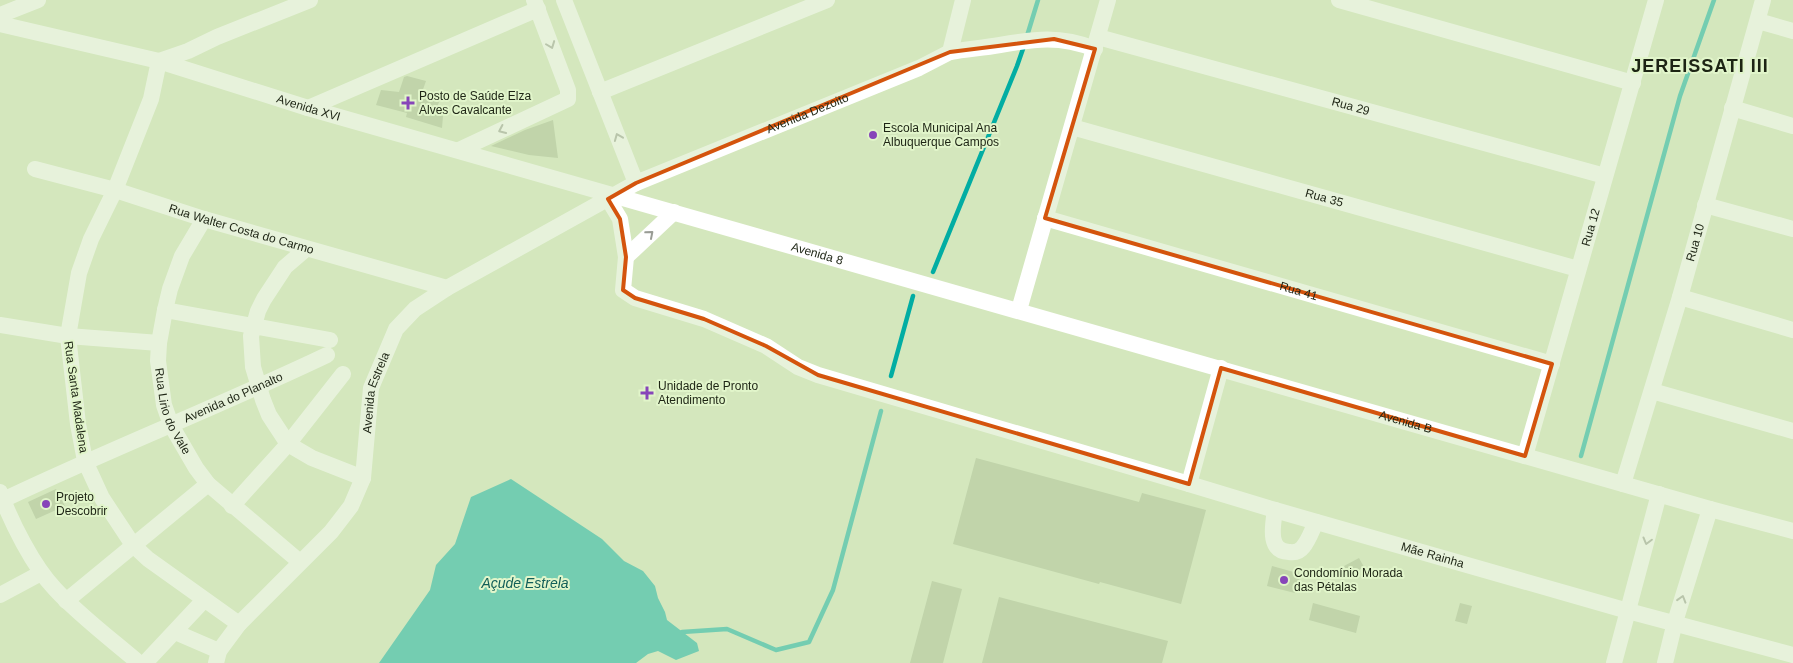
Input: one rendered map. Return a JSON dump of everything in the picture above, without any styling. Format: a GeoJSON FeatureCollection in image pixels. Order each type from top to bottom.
{"type":"FeatureCollection","features":[{"type":"Feature","properties":{"kind":"street"},"geometry":{"type":"LineString","coordinates":[[0,15],[38,0]]}},
{"type":"Feature","properties":{"kind":"street"},"geometry":{"type":"LineString","coordinates":[[159,61],[188,51],[217,37],[310,0]]}},
{"type":"Feature","properties":{"kind":"street"},"geometry":{"type":"LineString","coordinates":[[600,92],[827,0]]}},
{"type":"Feature","properties":{"kind":"street"},"geometry":{"type":"LineString","coordinates":[[950,52],[963,0]]}},
{"type":"Feature","properties":{"kind":"street"},"geometry":{"type":"LineString","coordinates":[[1018,310],[1108,0]]}},
{"type":"Feature","properties":{"kind":"street"},"geometry":{"type":"LineString","coordinates":[[1338,0],[1633,83]]}},
{"type":"Feature","properties":{"kind":"street","name":"Rua 12"},"geometry":{"type":"LineString","coordinates":[[1525,456],[1656,0]]}},
{"type":"Feature","properties":{"kind":"street","name":"Rua 10"},"geometry":{"type":"LineString","coordinates":[[1623,484],[1680,297],[1763,0]]}},
{"type":"Feature","properties":{"kind":"street"},"geometry":{"type":"LineString","coordinates":[[568,1],[600,92],[636,183]]}},
{"type":"Feature","properties":{"kind":"street"},"geometry":{"type":"LineString","coordinates":[[308,108],[536,5],[570,96],[567,100],[459,150]]}},
{"type":"Feature","properties":{"kind":"street"},"geometry":{"type":"LineString","coordinates":[[1758,21],[1793,31]]}},
{"type":"Feature","properties":{"kind":"street","name":"Avenida XVI"},"geometry":{"type":"LineString","coordinates":[[0,24],[159,61],[308,108],[459,150],[612,197]]}},
{"type":"Feature","properties":{"kind":"street","name":"Rua 29"},"geometry":{"type":"LineString","coordinates":[[1002,45],[1016,41],[1054,39],[1082,44],[1096,43],[1605,176]]}},
{"type":"Feature","properties":{"kind":"street","name":"Avenida Dezoito"},"geometry":{"type":"LineString","coordinates":[[612,197],[636,183],[919,68],[950,52],[1002,45]]}},
{"type":"Feature","properties":{"kind":"street","name":"Rua Santa Madalena"},"geometry":{"type":"LineString","coordinates":[[159,61],[151,99],[115,190],[91,239],[79,273],[68,336],[78,424],[85,461],[102,498],[133,545],[148,559],[239,624]]}},
{"type":"Feature","properties":{"kind":"street"},"geometry":{"type":"LineString","coordinates":[[1732,108],[1793,126]]}},
{"type":"Feature","properties":{"kind":"street","name":"Rua 35"},"geometry":{"type":"LineString","coordinates":[[1072,127],[1578,269]]}},
{"type":"Feature","properties":{"kind":"street","name":"Rua Walter Costa do Carmo"},"geometry":{"type":"LineString","coordinates":[[35,168],[115,190],[204,220],[447,288]]}},
{"type":"Feature","properties":{"kind":"street"},"geometry":{"type":"LineString","coordinates":[[612,197],[620,219],[626,257]]}},
{"type":"Feature","properties":{"kind":"street","name":"Avenida 8"},"geometry":{"type":"LineString","coordinates":[[612,197],[674,212],[1018,310]]}},
{"type":"Feature","properties":{"kind":"street","name":"Avenida Estrela"},"geometry":{"type":"LineString","coordinates":[[218,657],[239,624],[331,532],[351,506],[363,478],[371,388],[396,329],[415,308],[447,288],[612,197]]}},
{"type":"Feature","properties":{"kind":"street"},"geometry":{"type":"LineString","coordinates":[[1705,205],[1793,229]]}},
{"type":"Feature","properties":{"kind":"street"},"geometry":{"type":"LineString","coordinates":[[626,257],[674,212]]}},
{"type":"Feature","properties":{"kind":"street","name":"Rua 41"},"geometry":{"type":"LineString","coordinates":[[1045,218],[1552,364]]}},
{"type":"Feature","properties":{"kind":"street","name":"Rua Lirio do Vale"},"geometry":{"type":"LineString","coordinates":[[204,220],[182,256],[170,289],[165,310],[159,344],[160,382],[164,405],[170,425],[208,484],[300,562]]}},
{"type":"Feature","properties":{"kind":"street"},"geometry":{"type":"LineString","coordinates":[[306,249],[285,267],[264,299],[253,326],[252,359],[258,387],[270,415],[288,444],[312,458],[363,478]]}},
{"type":"Feature","properties":{"kind":"street","name":"Mãe Rainha"},"geometry":{"type":"LineString","coordinates":[[626,257],[623,290],[635,298],[704,318],[766,346],[798,367],[818,375],[1316,522],[1628,611],[1793,655]]}},
{"type":"Feature","properties":{"kind":"street"},"geometry":{"type":"LineString","coordinates":[[1680,297],[1793,330]]}},
{"type":"Feature","properties":{"kind":"street"},"geometry":{"type":"LineString","coordinates":[[165,310],[253,326]]}},
{"type":"Feature","properties":{"kind":"street","name":"Avenida B"},"geometry":{"type":"LineString","coordinates":[[1018,310],[1710,509],[1793,531]]}},
{"type":"Feature","properties":{"kind":"street"},"geometry":{"type":"LineString","coordinates":[[0,325],[68,336],[159,344]]}},
{"type":"Feature","properties":{"kind":"street","name":"Avenida do Planalto"},"geometry":{"type":"LineString","coordinates":[[1,496],[258,387],[328,347],[253,326]]}},
{"type":"Feature","properties":{"kind":"street"},"geometry":{"type":"LineString","coordinates":[[1189,484],[1221,368]]}},
{"type":"Feature","properties":{"kind":"street"},"geometry":{"type":"LineString","coordinates":[[232,506],[288,444],[343,374]]}},
{"type":"Feature","properties":{"kind":"street"},"geometry":{"type":"LineString","coordinates":[[1652,391],[1793,431]]}},
{"type":"Feature","properties":{"kind":"street"},"geometry":{"type":"LineString","coordinates":[[66,601],[208,484]]}},
{"type":"Feature","properties":{"kind":"street"},"geometry":{"type":"LineString","coordinates":[[1614,663],[1659,494]]}},
{"type":"Feature","properties":{"kind":"street"},"geometry":{"type":"LineString","coordinates":[[1,496],[12,521],[41,573],[66,601],[139,663]]}},
{"type":"Feature","properties":{"kind":"street"},"geometry":{"type":"LineString","coordinates":[[1666,663],[1675,622],[1710,509]]}},
{"type":"Feature","properties":{"kind":"street"},"geometry":{"type":"LineString","coordinates":[[1275,510],[1273,539],[1278,548],[1287,552],[1292,552],[1305,545],[1316,522]]}},
{"type":"Feature","properties":{"kind":"street"},"geometry":{"type":"LineString","coordinates":[[0,595],[41,573]]}},
{"type":"Feature","properties":{"kind":"street"},"geometry":{"type":"LineString","coordinates":[[145,663],[204,600]]}},
{"type":"Feature","properties":{"kind":"street"},"geometry":{"type":"LineString","coordinates":[[175,632],[218,657]]}},
{"type":"Feature","properties":{"kind":"highlighted area"},"geometry":{"type":"Polygon","coordinates":[[[1054,39],[1095,49],[1045,218],[1552,364],[1525,456],[1221,368],[1189,484],[818,375],[766,346],[704,319],[635,298],[623,290],[626,257],[620,219],[608,199],[636,183],[950,52],[1054,39]]]}},
{"type":"Feature","properties":{"kind":"water","name":"Açude Estrela"},"geometry":{"type":"Polygon","coordinates":[[[511,479],[602,539],[624,561],[643,571],[655,586],[667,620],[697,643],[699,651],[676,660],[658,651],[648,654],[636,663],[379,663],[430,590],[436,565],[455,544],[471,497],[511,479]]]}},
{"type":"Feature","properties":{"kind":"building","name":"Posto de Saúde Elza Alves Cavalcante"},"geometry":{"type":"Polygon","coordinates":[[[407,76],[426,81],[421,95],[440,100],[437,107],[442,107],[440,114],[443,116],[442,128],[406,117],[407,113],[376,105],[381,90],[399,92],[404,77],[407,76]]]}},
{"type":"Feature","properties":{"kind":"building"},"geometry":{"type":"Polygon","coordinates":[[[553,120],[558,158],[529,155],[491,146],[525,130],[553,120]]]}},
{"type":"Feature","properties":{"kind":"building"},"geometry":{"type":"Polygon","coordinates":[[[976,458],[1139,502],[1142,493],[1206,510],[1181,604],[1100,582],[1099,584],[953,544],[976,458]]]}},
{"type":"Feature","properties":{"kind":"building","name":"Projeto Descobrir"},"geometry":{"type":"Polygon","coordinates":[[[56,489],[65,506],[36,519],[28,502],[56,489]]]}},
{"type":"Feature","properties":{"kind":"building"},"geometry":{"type":"Polygon","coordinates":[[[1359,558],[1364,567],[1349,576],[1344,566],[1359,558]]]}},
{"type":"Feature","properties":{"kind":"building","name":"Condomínio Morada das Pétalas"},"geometry":{"type":"Polygon","coordinates":[[[1272,566],[1301,574],[1295,593],[1267,586],[1272,566]]]}},
{"type":"Feature","properties":{"kind":"building"},"geometry":{"type":"Polygon","coordinates":[[[932,581],[962,589],[943,663],[910,663],[932,581]]]}},
{"type":"Feature","properties":{"kind":"building"},"geometry":{"type":"Polygon","coordinates":[[[999,597],[1168,641],[1162,663],[982,663],[999,597]]]}},
{"type":"Feature","properties":{"kind":"building"},"geometry":{"type":"Polygon","coordinates":[[[1313,603],[1360,616],[1356,633],[1309,620],[1313,603]]]}},
{"type":"Feature","properties":{"kind":"building"},"geometry":{"type":"Polygon","coordinates":[[[1460,603],[1472,606],[1467,624],[1455,621],[1460,603]]]}},
{"type":"Feature","properties":{"kind":"waterway"},"geometry":{"type":"LineString","coordinates":[[1027,36],[1038,0]]}},
{"type":"Feature","properties":{"kind":"waterway"},"geometry":{"type":"LineString","coordinates":[[1581,456],[1680,96],[1714,0]]}},
{"type":"Feature","properties":{"kind":"waterway"},"geometry":{"type":"LineString","coordinates":[[933,272],[1024,46]]}},
{"type":"Feature","properties":{"kind":"waterway"},"geometry":{"type":"LineString","coordinates":[[891,376],[913,296]]}},
{"type":"Feature","properties":{"kind":"waterway"},"geometry":{"type":"LineString","coordinates":[[682,632],[727,629],[776,650],[809,642],[833,590],[881,411]]}},
{"type":"Feature","properties":{"kind":"place","name":"Posto de Saúde Elza Alves Cavalcante"},"geometry":{"type":"Point","coordinates":[408,103]}},
{"type":"Feature","properties":{"kind":"place","name":"Escola Municipal Ana Albuquerque Campos"},"geometry":{"type":"Point","coordinates":[873,135]}},
{"type":"Feature","properties":{"kind":"place","name":"Unidade de Pronto Atendimento"},"geometry":{"type":"Point","coordinates":[647,393]}},
{"type":"Feature","properties":{"kind":"place","name":"Projeto Descobrir"},"geometry":{"type":"Point","coordinates":[46,504]}},
{"type":"Feature","properties":{"kind":"place","name":"Condomínio Morada das Pétalas"},"geometry":{"type":"Point","coordinates":[1284,580]}},
{"type":"Feature","properties":{"kind":"district","name":"JEREISSATI III"},"geometry":{"type":"Point","coordinates":[1700,66]}}]}
